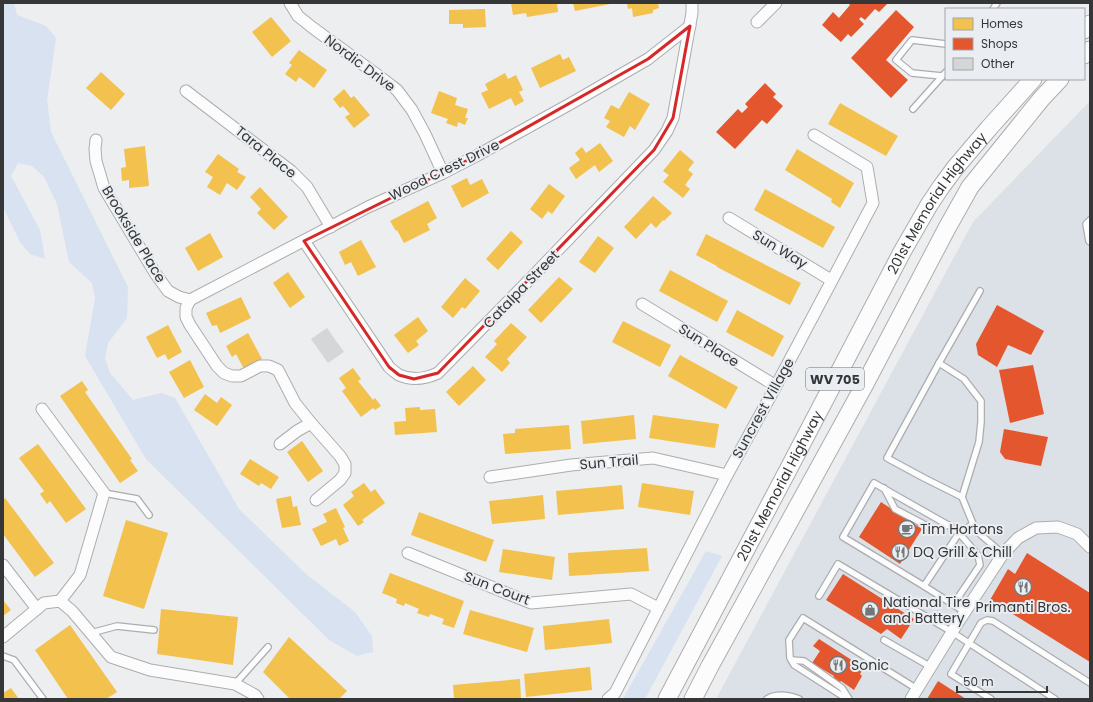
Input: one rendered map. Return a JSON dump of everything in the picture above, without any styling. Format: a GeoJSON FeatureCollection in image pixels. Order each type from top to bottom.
{"type":"FeatureCollection","features":[{"type":"Feature","properties":{"kind":"main road","name":"201st Memorial Highway"},"geometry":{"type":"LineString","coordinates":[[667,699],[895,265],[929,205],[955,168],[1032,80]]}},
{"type":"Feature","properties":{"kind":"main road","name":"201st Memorial Highway"},"geometry":{"type":"LineString","coordinates":[[693,699],[865,384],[970,187],[1042,98],[1059,80]]}},
{"type":"Feature","properties":{"kind":"street","name":"Nordic Drive"},"geometry":{"type":"LineString","coordinates":[[290,3],[298,16],[397,90],[412,110],[443,173]]}},
{"type":"Feature","properties":{"kind":"street"},"geometry":{"type":"LineString","coordinates":[[690,26],[692,3]]}},
{"type":"Feature","properties":{"kind":"street"},"geometry":{"type":"LineString","coordinates":[[757,22],[776,3]]}},
{"type":"Feature","properties":{"kind":"street","name":"Wood Crest Drive"},"geometry":{"type":"LineString","coordinates":[[190,300],[368,207],[443,173],[544,119],[648,59],[690,26]]}},
{"type":"Feature","properties":{"kind":"street","name":"Catalpa Street"},"geometry":{"type":"LineString","coordinates":[[304,240],[388,367],[399,375],[414,379],[427,378],[438,373],[654,150],[667,131],[673,118],[690,26]]}},
{"type":"Feature","properties":{"kind":"street","name":"Tara Place"},"geometry":{"type":"LineString","coordinates":[[186,91],[291,170],[307,187],[331,227]]}},
{"type":"Feature","properties":{"kind":"street","name":"Suncrest Village"},"geometry":{"type":"LineString","coordinates":[[608,699],[615,693],[727,475],[873,203],[867,167],[814,135]]}},
{"type":"Feature","properties":{"kind":"street","name":"Brookside Place"},"geometry":{"type":"LineString","coordinates":[[96,140],[96,161],[104,188],[155,273],[168,290],[179,297],[190,300]]}},
{"type":"Feature","properties":{"kind":"street","name":"Sun Way"},"geometry":{"type":"LineString","coordinates":[[729,218],[831,280]]}},
{"type":"Feature","properties":{"kind":"street"},"geometry":{"type":"LineString","coordinates":[[190,300],[186,308],[186,317],[217,366],[224,373],[232,376],[241,376],[260,366],[269,366],[278,370],[295,402],[346,464],[345,473],[340,480],[316,500]]}},
{"type":"Feature","properties":{"kind":"street","name":"Sun Place"},"geometry":{"type":"LineString","coordinates":[[642,304],[776,386]]}},
{"type":"Feature","properties":{"kind":"street"},"geometry":{"type":"LineString","coordinates":[[3,637],[44,603],[60,601],[80,576],[104,493],[42,409]]}},
{"type":"Feature","properties":{"kind":"street"},"geometry":{"type":"LineString","coordinates":[[280,444],[297,431],[311,423]]}},
{"type":"Feature","properties":{"kind":"street","name":"Sun Trail"},"geometry":{"type":"LineString","coordinates":[[490,477],[571,465],[653,458],[727,475]]}},
{"type":"Feature","properties":{"kind":"street"},"geometry":{"type":"LineString","coordinates":[[911,699],[952,632],[1003,554],[1018,538],[1036,528],[1058,527],[1077,534],[1090,547]]}},
{"type":"Feature","properties":{"kind":"street","name":"Sun Court"},"geometry":{"type":"LineString","coordinates":[[408,553],[531,603],[630,594],[658,608]]}},
{"type":"Feature","properties":{"kind":"street"},"geometry":{"type":"LineString","coordinates":[[3,564],[37,609]]}},
{"type":"Feature","properties":{"kind":"street"},"geometry":{"type":"LineString","coordinates":[[60,601],[72,612],[112,657],[150,670],[235,684],[255,695],[258,699]]}},
{"type":"Feature","properties":{"kind":"lane"},"geometry":{"type":"LineString","coordinates":[[944,74],[912,73],[896,60],[912,40],[945,44]]}},
{"type":"Feature","properties":{"kind":"lane"},"geometry":{"type":"LineString","coordinates":[[912,109],[944,74]]}},
{"type":"Feature","properties":{"kind":"lane"},"geometry":{"type":"LineString","coordinates":[[1090,220],[1086,224],[1090,242]]}},
{"type":"Feature","properties":{"kind":"lane"},"geometry":{"type":"LineString","coordinates":[[962,497],[887,458],[980,291]]}},
{"type":"Feature","properties":{"kind":"lane"},"geometry":{"type":"LineString","coordinates":[[939,363],[964,380],[981,401],[979,442],[962,497],[973,524],[980,535],[1003,554]]}},
{"type":"Feature","properties":{"kind":"lane"},"geometry":{"type":"LineString","coordinates":[[953,605],[980,565],[978,555],[958,533],[948,526],[874,483],[843,537],[924,586],[953,605],[965,612]]}},
{"type":"Feature","properties":{"kind":"lane"},"geometry":{"type":"LineString","coordinates":[[884,488],[895,509],[933,529],[948,526]]}},
{"type":"Feature","properties":{"kind":"lane"},"geometry":{"type":"LineString","coordinates":[[104,493],[137,499],[149,515]]}},
{"type":"Feature","properties":{"kind":"lane"},"geometry":{"type":"LineString","coordinates":[[924,586],[958,533],[973,524]]}},
{"type":"Feature","properties":{"kind":"lane"},"geometry":{"type":"LineString","coordinates":[[819,596],[838,564],[952,632],[1055,699]]}},
{"type":"Feature","properties":{"kind":"lane"},"geometry":{"type":"LineString","coordinates":[[848,699],[794,665],[790,658],[789,640],[803,618],[917,689]]}},
{"type":"Feature","properties":{"kind":"lane"},"geometry":{"type":"LineString","coordinates":[[991,699],[951,674],[981,623],[987,620],[993,621],[1090,683]]}},
{"type":"Feature","properties":{"kind":"lane"},"geometry":{"type":"LineString","coordinates":[[91,633],[117,626],[154,630]]}},
{"type":"Feature","properties":{"kind":"lane"},"geometry":{"type":"LineString","coordinates":[[884,640],[931,667]]}},
{"type":"Feature","properties":{"kind":"lane"},"geometry":{"type":"LineString","coordinates":[[235,684],[268,647]]}},
{"type":"Feature","properties":{"kind":"lane"},"geometry":{"type":"LineString","coordinates":[[3,656],[14,660],[43,699]]}},
{"type":"Feature","properties":{"kind":"lane"},"geometry":{"type":"LineString","coordinates":[[767,699],[770,696],[782,695],[798,699]]}},
{"type":"Feature","properties":{"kind":"highlighted area"},"geometry":{"type":"Polygon","coordinates":[[[690,26],[673,118],[654,150],[438,373],[414,379],[399,375],[389,367],[304,241],[476,156],[648,59],[690,26]]]}},
{"type":"Feature","properties":{"kind":"shaded area"},"geometry":{"type":"Polygon","coordinates":[[[3,3],[14,3],[17,15],[46,26],[56,38],[47,100],[51,132],[128,287],[127,318],[108,343],[105,358],[110,373],[133,400],[161,393],[175,398],[239,509],[306,574],[355,612],[372,636],[373,652],[357,656],[329,640],[146,459],[85,356],[95,298],[92,283],[69,262],[57,204],[44,177],[32,166],[18,163],[11,176],[40,230],[45,259],[30,254],[20,242],[3,207],[3,3]]]}},
{"type":"Feature","properties":{"kind":"shaded area"},"geometry":{"type":"Polygon","coordinates":[[[1090,101],[1090,699],[716,699],[973,222],[1090,101]]]}},
{"type":"Feature","properties":{"kind":"shaded area"},"geometry":{"type":"Polygon","coordinates":[[[706,551],[722,556],[645,699],[623,699],[706,551]]]}},
{"type":"Feature","properties":{"kind":"building: Homes"},"geometry":{"type":"Polygon","coordinates":[[[511,3],[557,3],[558,12],[527,17],[526,13],[513,15],[511,3]]]}},
{"type":"Feature","properties":{"kind":"building: Homes"},"geometry":{"type":"Polygon","coordinates":[[[573,3],[609,3],[610,4],[575,11],[573,3]]]}},
{"type":"Feature","properties":{"kind":"building: Homes"},"geometry":{"type":"Polygon","coordinates":[[[627,3],[658,3],[659,8],[653,10],[653,13],[633,17],[632,8],[628,9],[627,3]]]}},
{"type":"Feature","properties":{"kind":"building: Homes"},"geometry":{"type":"Polygon","coordinates":[[[485,9],[486,27],[463,28],[463,24],[449,24],[449,10],[485,9]]]}},
{"type":"Feature","properties":{"kind":"building: Homes"},"geometry":{"type":"Polygon","coordinates":[[[271,17],[291,41],[272,57],[252,32],[271,17]]]}},
{"type":"Feature","properties":{"kind":"building: Homes"},"geometry":{"type":"Polygon","coordinates":[[[299,50],[327,70],[314,88],[299,77],[296,82],[285,74],[292,65],[289,63],[299,50]]]}},
{"type":"Feature","properties":{"kind":"building: Homes"},"geometry":{"type":"Polygon","coordinates":[[[560,54],[563,60],[569,57],[576,71],[540,88],[531,68],[560,54]]]}},
{"type":"Feature","properties":{"kind":"building: Homes"},"geometry":{"type":"Polygon","coordinates":[[[101,72],[125,94],[111,110],[86,88],[101,72]]]}},
{"type":"Feature","properties":{"kind":"building: Homes"},"geometry":{"type":"Polygon","coordinates":[[[505,73],[508,79],[516,75],[523,90],[519,92],[524,101],[515,106],[511,98],[489,109],[481,93],[488,90],[485,84],[505,73]]]}},
{"type":"Feature","properties":{"kind":"building: Homes"},"geometry":{"type":"Polygon","coordinates":[[[344,89],[351,98],[354,96],[370,115],[354,128],[345,117],[350,114],[343,106],[340,108],[333,99],[344,89]]]}},
{"type":"Feature","properties":{"kind":"building: Homes"},"geometry":{"type":"Polygon","coordinates":[[[439,91],[457,98],[455,105],[468,109],[465,118],[468,118],[465,125],[458,122],[457,127],[446,123],[448,119],[431,113],[439,91]]]}},
{"type":"Feature","properties":{"kind":"building: Homes"},"geometry":{"type":"Polygon","coordinates":[[[629,92],[650,104],[635,130],[630,126],[624,137],[606,127],[610,121],[604,118],[611,105],[619,109],[629,92]]]}},
{"type":"Feature","properties":{"kind":"building: Homes"},"geometry":{"type":"Polygon","coordinates":[[[840,103],[898,136],[886,156],[828,124],[840,103]]]}},
{"type":"Feature","properties":{"kind":"building: Homes"},"geometry":{"type":"Polygon","coordinates":[[[600,143],[613,161],[599,172],[595,165],[576,179],[569,168],[580,160],[575,153],[582,147],[586,153],[600,143]]]}},
{"type":"Feature","properties":{"kind":"building: Homes"},"geometry":{"type":"Polygon","coordinates":[[[145,146],[149,186],[129,188],[129,180],[122,181],[121,168],[126,167],[124,149],[145,146]]]}},
{"type":"Feature","properties":{"kind":"building: Homes"},"geometry":{"type":"Polygon","coordinates":[[[797,149],[854,183],[840,208],[831,202],[832,199],[785,170],[797,149]]]}},
{"type":"Feature","properties":{"kind":"building: Homes"},"geometry":{"type":"Polygon","coordinates":[[[680,150],[694,162],[688,170],[693,174],[685,185],[690,189],[683,198],[663,182],[669,175],[663,171],[680,150]]]}},
{"type":"Feature","properties":{"kind":"building: Homes"},"geometry":{"type":"Polygon","coordinates":[[[218,154],[239,169],[237,172],[246,177],[237,190],[227,183],[220,195],[207,187],[213,177],[205,172],[218,154]]]}},
{"type":"Feature","properties":{"kind":"building: Homes"},"geometry":{"type":"Polygon","coordinates":[[[467,178],[470,185],[482,179],[489,193],[462,208],[451,186],[467,178]]]}},
{"type":"Feature","properties":{"kind":"building: Homes"},"geometry":{"type":"Polygon","coordinates":[[[549,184],[565,196],[552,214],[548,211],[542,219],[530,209],[549,184]]]}},
{"type":"Feature","properties":{"kind":"building: Homes"},"geometry":{"type":"Polygon","coordinates":[[[260,187],[288,217],[274,230],[257,213],[261,209],[250,197],[260,187]]]}},
{"type":"Feature","properties":{"kind":"building: Homes"},"geometry":{"type":"Polygon","coordinates":[[[765,189],[835,227],[823,248],[754,210],[765,189]]]}},
{"type":"Feature","properties":{"kind":"building: Homes"},"geometry":{"type":"Polygon","coordinates":[[[653,196],[672,213],[656,228],[651,223],[636,239],[624,227],[653,196]]]}},
{"type":"Feature","properties":{"kind":"building: Homes"},"geometry":{"type":"Polygon","coordinates":[[[428,201],[437,218],[427,224],[430,230],[404,243],[390,221],[428,201]]]}},
{"type":"Feature","properties":{"kind":"building: Homes"},"geometry":{"type":"Polygon","coordinates":[[[511,231],[523,242],[498,270],[486,259],[511,231]]]}},
{"type":"Feature","properties":{"kind":"building: Homes"},"geometry":{"type":"Polygon","coordinates":[[[210,233],[223,257],[198,271],[185,248],[210,233]]]}},
{"type":"Feature","properties":{"kind":"building: Homes"},"geometry":{"type":"Polygon","coordinates":[[[706,234],[801,283],[790,305],[696,255],[706,234]]]}},
{"type":"Feature","properties":{"kind":"building: Homes"},"geometry":{"type":"Polygon","coordinates":[[[598,236],[614,248],[595,273],[579,262],[598,236]]]}},
{"type":"Feature","properties":{"kind":"building: Homes"},"geometry":{"type":"Polygon","coordinates":[[[361,240],[376,267],[358,276],[351,262],[345,265],[339,252],[361,240]]]}},
{"type":"Feature","properties":{"kind":"building: Homes"},"geometry":{"type":"Polygon","coordinates":[[[670,270],[728,301],[717,322],[659,291],[670,270]]]}},
{"type":"Feature","properties":{"kind":"building: Homes"},"geometry":{"type":"Polygon","coordinates":[[[288,272],[305,297],[290,308],[273,283],[288,272]]]}},
{"type":"Feature","properties":{"kind":"building: Homes"},"geometry":{"type":"Polygon","coordinates":[[[559,277],[573,289],[541,323],[528,310],[559,277]]]}},
{"type":"Feature","properties":{"kind":"building: Homes"},"geometry":{"type":"Polygon","coordinates":[[[465,278],[480,291],[465,309],[462,307],[453,318],[441,307],[465,278]]]}},
{"type":"Feature","properties":{"kind":"building: Homes"},"geometry":{"type":"Polygon","coordinates":[[[241,297],[251,318],[220,333],[217,325],[212,326],[206,313],[241,297]]]}},
{"type":"Feature","properties":{"kind":"building: Homes"},"geometry":{"type":"Polygon","coordinates":[[[737,310],[784,336],[773,357],[726,332],[737,310]]]}},
{"type":"Feature","properties":{"kind":"building: Homes"},"geometry":{"type":"Polygon","coordinates":[[[418,317],[428,331],[416,341],[419,345],[408,353],[394,335],[418,317]]]}},
{"type":"Feature","properties":{"kind":"building: Homes"},"geometry":{"type":"Polygon","coordinates":[[[623,321],[671,345],[660,367],[612,342],[623,321]]]}},
{"type":"Feature","properties":{"kind":"building: Homes"},"geometry":{"type":"Polygon","coordinates":[[[511,323],[527,337],[507,359],[510,363],[502,372],[485,357],[497,344],[494,341],[511,323]]]}},
{"type":"Feature","properties":{"kind":"building: Homes"},"geometry":{"type":"Polygon","coordinates":[[[168,325],[182,352],[168,360],[165,354],[157,358],[146,337],[168,325]]]}},
{"type":"Feature","properties":{"kind":"building: Homes"},"geometry":{"type":"Polygon","coordinates":[[[248,333],[262,359],[244,369],[236,354],[232,357],[226,346],[248,333]]]}},
{"type":"Feature","properties":{"kind":"building: Homes"},"geometry":{"type":"Polygon","coordinates":[[[680,355],[738,387],[726,409],[668,376],[680,355]]]}},
{"type":"Feature","properties":{"kind":"building: Homes"},"geometry":{"type":"Polygon","coordinates":[[[190,360],[204,387],[184,398],[169,372],[190,360]]]}},
{"type":"Feature","properties":{"kind":"building: Homes"},"geometry":{"type":"Polygon","coordinates":[[[473,366],[486,380],[459,406],[446,392],[473,366]]]}},
{"type":"Feature","properties":{"kind":"building: Homes"},"geometry":{"type":"Polygon","coordinates":[[[353,368],[361,379],[358,381],[373,400],[375,398],[381,406],[375,410],[373,408],[361,417],[342,391],[346,388],[339,378],[353,368]]]}},
{"type":"Feature","properties":{"kind":"building: Homes"},"geometry":{"type":"Polygon","coordinates":[[[82,381],[88,390],[85,392],[132,459],[130,460],[138,471],[120,483],[60,396],[82,381]]]}},
{"type":"Feature","properties":{"kind":"building: Homes"},"geometry":{"type":"Polygon","coordinates":[[[205,394],[217,403],[221,397],[232,405],[217,426],[194,410],[205,394]]]}},
{"type":"Feature","properties":{"kind":"building: Homes"},"geometry":{"type":"Polygon","coordinates":[[[420,407],[420,410],[435,409],[437,432],[395,435],[394,422],[406,421],[405,408],[420,407]]]}},
{"type":"Feature","properties":{"kind":"building: Homes"},"geometry":{"type":"Polygon","coordinates":[[[634,415],[636,439],[583,444],[581,421],[634,415]]]}},
{"type":"Feature","properties":{"kind":"building: Homes"},"geometry":{"type":"Polygon","coordinates":[[[653,415],[719,424],[715,448],[649,438],[653,415]]]}},
{"type":"Feature","properties":{"kind":"building: Homes"},"geometry":{"type":"Polygon","coordinates":[[[569,425],[571,449],[505,454],[503,434],[515,433],[515,429],[569,425]]]}},
{"type":"Feature","properties":{"kind":"building: Homes"},"geometry":{"type":"Polygon","coordinates":[[[302,441],[323,471],[308,482],[287,452],[302,441]]]}},
{"type":"Feature","properties":{"kind":"building: Homes"},"geometry":{"type":"Polygon","coordinates":[[[38,444],[86,509],[66,523],[50,501],[47,504],[40,494],[44,491],[19,458],[38,444]]]}},
{"type":"Feature","properties":{"kind":"building: Homes"},"geometry":{"type":"Polygon","coordinates":[[[250,459],[279,477],[271,489],[261,483],[259,486],[240,474],[250,459]]]}},
{"type":"Feature","properties":{"kind":"building: Homes"},"geometry":{"type":"Polygon","coordinates":[[[364,483],[371,492],[375,489],[385,503],[362,520],[364,522],[358,526],[343,505],[354,496],[351,492],[364,483]]]}},
{"type":"Feature","properties":{"kind":"building: Homes"},"geometry":{"type":"Polygon","coordinates":[[[642,483],[694,491],[690,515],[638,507],[642,483]]]}},
{"type":"Feature","properties":{"kind":"building: Homes"},"geometry":{"type":"Polygon","coordinates":[[[622,485],[624,509],[558,515],[556,491],[622,485]]]}},
{"type":"Feature","properties":{"kind":"building: Homes"},"geometry":{"type":"Polygon","coordinates":[[[543,495],[545,519],[492,524],[489,501],[543,495]]]}},
{"type":"Feature","properties":{"kind":"building: Homes"},"geometry":{"type":"Polygon","coordinates":[[[291,496],[293,507],[297,506],[301,525],[282,528],[276,499],[291,496]]]}},
{"type":"Feature","properties":{"kind":"building: Homes"},"geometry":{"type":"Polygon","coordinates":[[[5,498],[54,563],[35,577],[3,534],[3,500],[5,498]]]}},
{"type":"Feature","properties":{"kind":"building: Homes"},"geometry":{"type":"Polygon","coordinates":[[[336,508],[345,527],[343,528],[349,541],[339,546],[336,539],[321,546],[312,529],[327,522],[323,514],[336,508]]]}},
{"type":"Feature","properties":{"kind":"building: Homes"},"geometry":{"type":"Polygon","coordinates":[[[419,512],[494,540],[486,562],[411,535],[419,512]]]}},
{"type":"Feature","properties":{"kind":"building: Homes"},"geometry":{"type":"Polygon","coordinates":[[[126,520],[168,533],[144,609],[103,596],[126,520]]]}},
{"type":"Feature","properties":{"kind":"building: Homes"},"geometry":{"type":"Polygon","coordinates":[[[647,548],[649,571],[569,576],[568,553],[647,548]]]}},
{"type":"Feature","properties":{"kind":"building: Homes"},"geometry":{"type":"Polygon","coordinates":[[[503,549],[555,557],[552,580],[499,572],[503,549]]]}},
{"type":"Feature","properties":{"kind":"building: Homes"},"geometry":{"type":"Polygon","coordinates":[[[390,573],[464,601],[454,628],[442,624],[444,619],[430,614],[429,617],[417,613],[419,609],[405,603],[404,606],[396,603],[397,599],[382,593],[390,573]]]}},
{"type":"Feature","properties":{"kind":"building: Homes"},"geometry":{"type":"Polygon","coordinates":[[[3,600],[11,610],[3,616],[3,600]]]}},
{"type":"Feature","properties":{"kind":"building: Homes"},"geometry":{"type":"Polygon","coordinates":[[[161,609],[238,617],[233,665],[157,654],[161,609]]]}},
{"type":"Feature","properties":{"kind":"building: Homes"},"geometry":{"type":"Polygon","coordinates":[[[470,610],[534,628],[527,652],[463,634],[470,610]]]}},
{"type":"Feature","properties":{"kind":"building: Homes"},"geometry":{"type":"Polygon","coordinates":[[[609,619],[612,643],[545,650],[543,626],[609,619]]]}},
{"type":"Feature","properties":{"kind":"building: Homes"},"geometry":{"type":"Polygon","coordinates":[[[70,625],[117,692],[106,699],[68,699],[35,650],[70,625]]]}},
{"type":"Feature","properties":{"kind":"building: Homes"},"geometry":{"type":"Polygon","coordinates":[[[289,637],[347,691],[339,699],[290,699],[263,672],[289,637]]]}},
{"type":"Feature","properties":{"kind":"building: Homes"},"geometry":{"type":"Polygon","coordinates":[[[590,667],[592,690],[526,697],[524,674],[590,667]]]}},
{"type":"Feature","properties":{"kind":"building: Homes"},"geometry":{"type":"Polygon","coordinates":[[[520,679],[521,699],[454,699],[453,685],[520,679]]]}},
{"type":"Feature","properties":{"kind":"building: Homes"},"geometry":{"type":"Polygon","coordinates":[[[11,688],[19,699],[3,699],[3,693],[11,688]]]}},
{"type":"Feature","properties":{"kind":"building: Shops"},"geometry":{"type":"Polygon","coordinates":[[[848,3],[888,3],[879,12],[875,9],[865,20],[861,17],[859,19],[864,24],[851,37],[848,34],[841,42],[822,25],[833,12],[839,18],[850,5],[848,3]]]}},
{"type":"Feature","properties":{"kind":"building: Shops"},"geometry":{"type":"Polygon","coordinates":[[[896,10],[914,27],[886,60],[908,80],[891,98],[851,58],[896,10]]]}},
{"type":"Feature","properties":{"kind":"building: Shops"},"geometry":{"type":"Polygon","coordinates":[[[765,83],[776,94],[773,97],[783,106],[767,124],[762,120],[735,149],[716,132],[738,109],[742,113],[748,107],[745,104],[765,83]]]}},
{"type":"Feature","properties":{"kind":"building: Shops"},"geometry":{"type":"Polygon","coordinates":[[[997,305],[1044,331],[1031,355],[1008,345],[997,367],[978,355],[976,344],[997,305]]]}},
{"type":"Feature","properties":{"kind":"building: Shops"},"geometry":{"type":"Polygon","coordinates":[[[1033,365],[1044,414],[1010,423],[999,370],[1033,365]]]}},
{"type":"Feature","properties":{"kind":"building: Shops"},"geometry":{"type":"Polygon","coordinates":[[[1004,429],[1048,437],[1041,466],[1005,459],[1000,452],[1004,429]]]}},
{"type":"Feature","properties":{"kind":"building: Shops"},"geometry":{"type":"Polygon","coordinates":[[[881,502],[922,529],[900,564],[859,537],[881,502]]]}},
{"type":"Feature","properties":{"kind":"building: Shops"},"geometry":{"type":"Polygon","coordinates":[[[1027,553],[1090,593],[1090,662],[990,600],[1008,569],[1015,574],[1027,553]]]}},
{"type":"Feature","properties":{"kind":"building: Shops","name":"National Tire and Battery"},"geometry":{"type":"Polygon","coordinates":[[[843,574],[914,619],[901,639],[887,629],[881,634],[826,600],[843,574]]]}},
{"type":"Feature","properties":{"kind":"building: Shops","name":"Sonic"},"geometry":{"type":"Polygon","coordinates":[[[819,639],[864,668],[860,674],[862,676],[854,690],[841,681],[839,683],[833,679],[834,676],[812,663],[820,651],[813,646],[819,639]]]}},
{"type":"Feature","properties":{"kind":"building: Shops"},"geometry":{"type":"Polygon","coordinates":[[[938,681],[966,699],[927,699],[938,681]]]}},
{"type":"Feature","properties":{"kind":"building: Other"},"geometry":{"type":"Polygon","coordinates":[[[327,328],[344,352],[328,363],[311,339],[327,328]]]}},
{"type":"Feature","properties":{"kind":"place","name":"Tim Hortons"},"geometry":{"type":"Point","coordinates":[907,529]}},
{"type":"Feature","properties":{"kind":"place","name":"DQ Grill & Chill"},"geometry":{"type":"Point","coordinates":[900,552]}},
{"type":"Feature","properties":{"kind":"place","name":"Primanti Bros."},"geometry":{"type":"Point","coordinates":[1023,587]}},
{"type":"Feature","properties":{"kind":"place","name":"National Tire and Battery"},"geometry":{"type":"Point","coordinates":[870,610]}},
{"type":"Feature","properties":{"kind":"place","name":"Sonic"},"geometry":{"type":"Point","coordinates":[838,665]}}]}
